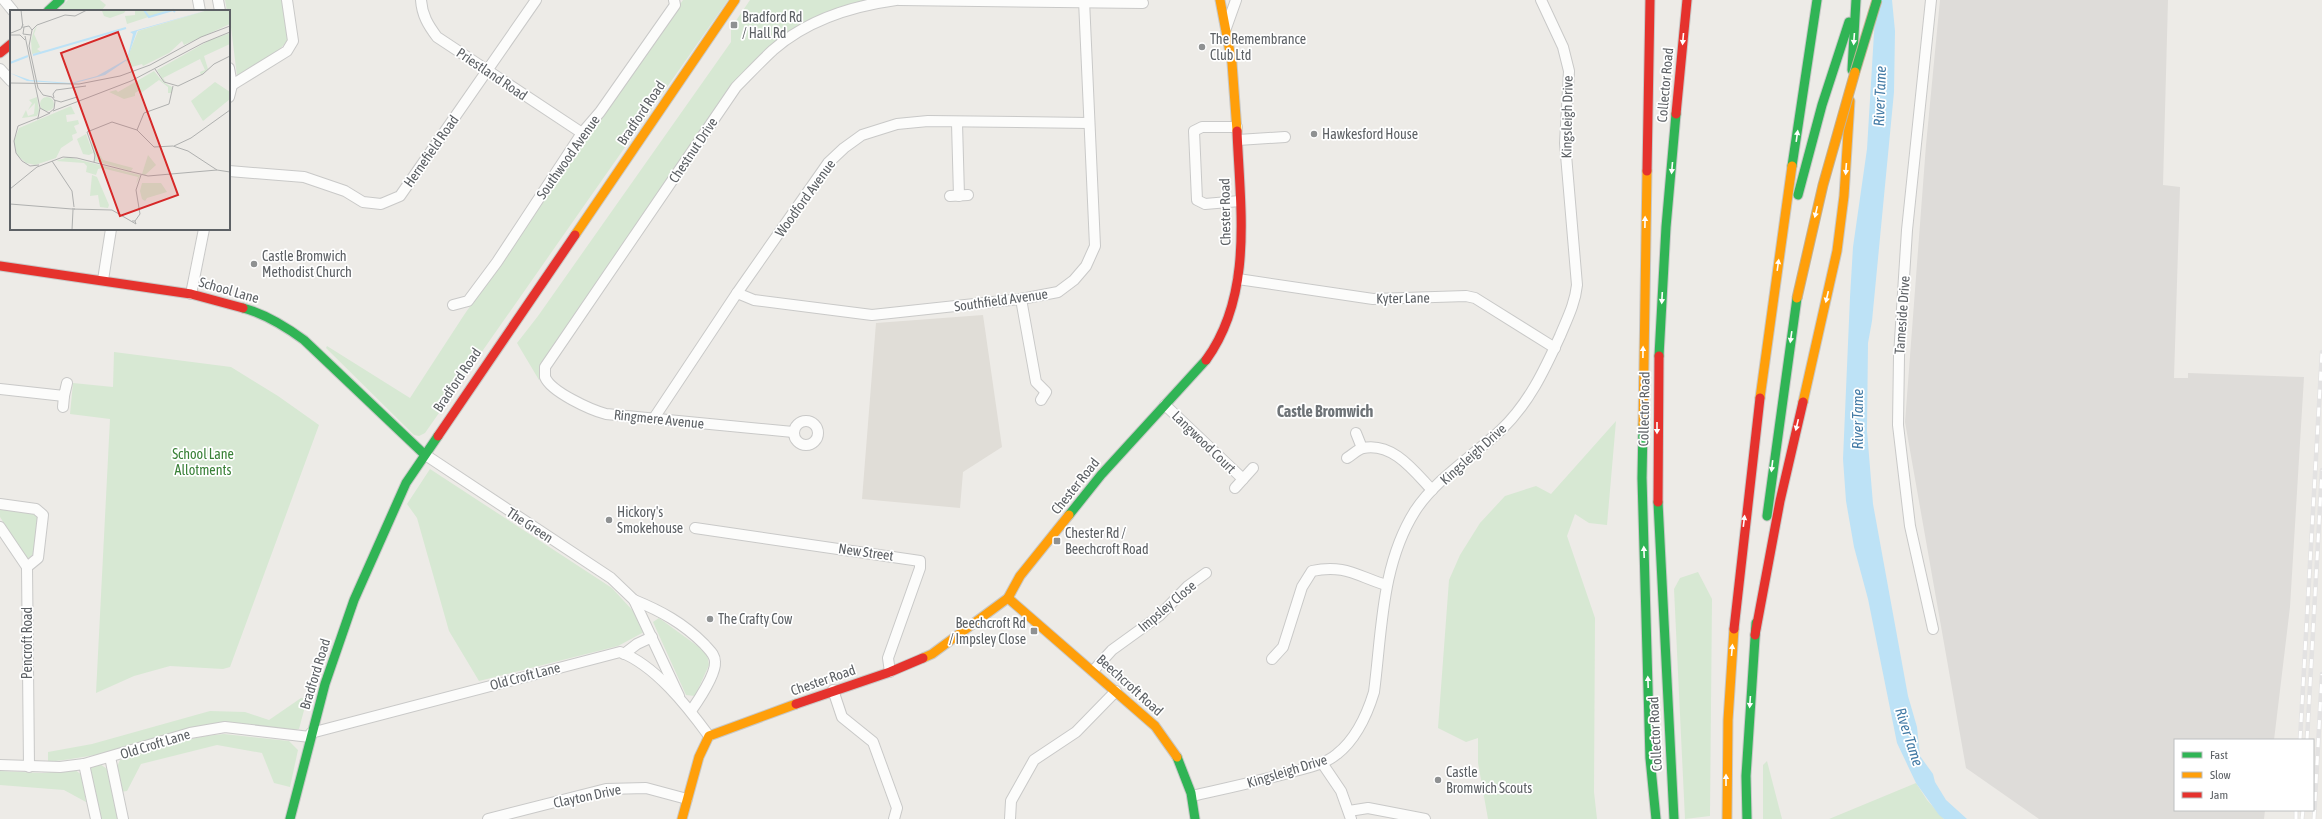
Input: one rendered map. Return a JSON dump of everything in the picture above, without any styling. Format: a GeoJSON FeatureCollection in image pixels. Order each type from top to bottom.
{"type":"FeatureCollection","features":[{"type":"Feature","properties":{"kind":"main road"},"geometry":{"type":"LineString","coordinates":[[49,10],[60,0]]}},
{"type":"Feature","properties":{"kind":"main road","name":"Bradford Road"},"geometry":{"type":"LineString","coordinates":[[293,818],[311,735],[339,640],[382,531],[406,483],[424,454],[734,0]]}},
{"type":"Feature","properties":{"kind":"main road","name":"Chester Road"},"geometry":{"type":"LineString","coordinates":[[709,736],[833,690],[890,672],[932,654],[1008,598],[1020,576],[1096,481],[1199,370],[1215,348],[1234,302],[1238,279],[1240,248],[1238,140],[1232,63],[1220,0]]}},
{"type":"Feature","properties":{"kind":"main road","name":"Collector Road"},"geometry":{"type":"LineString","coordinates":[[1650,0],[1642,478],[1650,758],[1656,819]]}},
{"type":"Feature","properties":{"kind":"main road","name":"Collector Road"},"geometry":{"type":"LineString","coordinates":[[1674,819],[1669,744],[1657,478],[1658,385],[1666,227],[1687,0]]}},
{"type":"Feature","properties":{"kind":"main road"},"geometry":{"type":"LineString","coordinates":[[1727,819],[1728,697],[1739,560],[1761,387],[1817,0]]}},
{"type":"Feature","properties":{"kind":"main road"},"geometry":{"type":"LineString","coordinates":[[1761,387],[1799,192],[1822,105],[1856,0]]}},
{"type":"Feature","properties":{"kind":"main road"},"geometry":{"type":"LineString","coordinates":[[1754,635],[1780,501],[1837,251],[1844,196],[1856,0]]}},
{"type":"Feature","properties":{"kind":"main road"},"geometry":{"type":"LineString","coordinates":[[1747,819],[1746,776],[1754,635],[1773,464],[1797,298],[1818,203],[1849,91],[1878,0]]}},
{"type":"Feature","properties":{"kind":"main road"},"geometry":{"type":"LineString","coordinates":[[0,53],[10,45]]}},
{"type":"Feature","properties":{"kind":"main road","name":"School Lane"},"geometry":{"type":"LineString","coordinates":[[0,266],[192,294],[258,312],[288,328],[328,362],[424,454]]}},
{"type":"Feature","properties":{"kind":"main road","name":"Beechcroft Road"},"geometry":{"type":"LineString","coordinates":[[1008,598],[1152,722],[1172,748],[1184,769],[1192,796],[1196,819]]}},
{"type":"Feature","properties":{"kind":"main road"},"geometry":{"type":"LineString","coordinates":[[682,819],[699,757],[709,736]]}},
{"type":"Feature","properties":{"kind":"street"},"geometry":{"type":"LineString","coordinates":[[4,0],[12,10]]}},
{"type":"Feature","properties":{"kind":"street"},"geometry":{"type":"LineString","coordinates":[[198,0],[200,10]]}},
{"type":"Feature","properties":{"kind":"street"},"geometry":{"type":"LineString","coordinates":[[218,0],[220,10]]}},
{"type":"Feature","properties":{"kind":"street"},"geometry":{"type":"LineString","coordinates":[[232,85],[288,51],[292,42],[287,0]]}},
{"type":"Feature","properties":{"kind":"street","name":"Priestland Road"},"geometry":{"type":"LineString","coordinates":[[421,0],[422,10],[427,24],[437,37],[582,133]]}},
{"type":"Feature","properties":{"kind":"street","name":"Hernefield Road"},"geometry":{"type":"LineString","coordinates":[[230,171],[304,177],[345,191],[363,202],[381,204],[400,196],[536,0]]}},
{"type":"Feature","properties":{"kind":"street","name":"Southwood Avenue"},"geometry":{"type":"LineString","coordinates":[[453,305],[468,301],[497,262],[582,133],[600,112],[670,11],[674,5],[674,0]]}},
{"type":"Feature","properties":{"kind":"street","name":"Chestnut Drive"},"geometry":{"type":"LineString","coordinates":[[545,367],[736,87],[773,50],[804,28],[839,12],[896,0]]}},
{"type":"Feature","properties":{"kind":"street"},"geometry":{"type":"LineString","coordinates":[[899,0],[1084,1],[1143,4]]}},
{"type":"Feature","properties":{"kind":"street"},"geometry":{"type":"LineString","coordinates":[[1226,28],[1236,0]]}},
{"type":"Feature","properties":{"kind":"street","name":"Kingsleigh Drive"},"geometry":{"type":"LineString","coordinates":[[1192,796],[1258,782],[1322,763],[1338,754],[1356,733],[1369,710],[1374,692],[1386,585],[1396,550],[1416,511],[1432,490],[1521,409],[1539,382],[1555,348],[1576,300],[1577,285],[1565,143],[1569,71],[1563,47],[1541,0]]}},
{"type":"Feature","properties":{"kind":"street","name":"Tameside Drive"},"geometry":{"type":"LineString","coordinates":[[1931,0],[1907,230],[1899,356],[1898,425],[1910,526],[1933,629]]}},
{"type":"Feature","properties":{"kind":"street","name":"Southfield Avenue"},"geometry":{"type":"LineString","coordinates":[[737,293],[754,300],[872,315],[1021,299],[1058,292],[1068,284],[1086,266],[1095,246],[1084,1]]}},
{"type":"Feature","properties":{"kind":"street"},"geometry":{"type":"LineString","coordinates":[[0,69],[10,81]]}},
{"type":"Feature","properties":{"kind":"street"},"geometry":{"type":"LineString","coordinates":[[230,74],[232,85],[230,94]]}},
{"type":"Feature","properties":{"kind":"street","name":"Woodford Avenue"},"geometry":{"type":"LineString","coordinates":[[654,418],[737,293],[828,163],[844,148],[862,136],[897,124],[928,121],[957,123],[1089,123]]}},
{"type":"Feature","properties":{"kind":"street"},"geometry":{"type":"LineString","coordinates":[[957,123],[959,196]]}},
{"type":"Feature","properties":{"kind":"street"},"geometry":{"type":"LineString","coordinates":[[1237,127],[1202,127],[1194,131],[1197,200],[1204,204],[1240,202]]}},
{"type":"Feature","properties":{"kind":"street"},"geometry":{"type":"LineString","coordinates":[[1238,140],[1285,137]]}},
{"type":"Feature","properties":{"kind":"street"},"geometry":{"type":"LineString","coordinates":[[103,280],[111,230]]}},
{"type":"Feature","properties":{"kind":"street"},"geometry":{"type":"LineString","coordinates":[[192,294],[204,230]]}},
{"type":"Feature","properties":{"kind":"street","name":"Kyter Lane"},"geometry":{"type":"LineString","coordinates":[[1238,279],[1373,299],[1466,296],[1480,301],[1555,348]]}},
{"type":"Feature","properties":{"kind":"street"},"geometry":{"type":"LineString","coordinates":[[1021,299],[1036,382],[1046,392],[1041,400]]}},
{"type":"Feature","properties":{"kind":"street","name":"Ringmere Avenue"},"geometry":{"type":"LineString","coordinates":[[545,367],[546,377],[552,385],[585,407],[606,414],[793,432]]}},
{"type":"Feature","properties":{"kind":"street"},"geometry":{"type":"LineString","coordinates":[[64,407],[64,396],[67,383]]}},
{"type":"Feature","properties":{"kind":"street"},"geometry":{"type":"LineString","coordinates":[[0,389],[64,396]]}},
{"type":"Feature","properties":{"kind":"street","name":"Langwood Court"},"geometry":{"type":"LineString","coordinates":[[1165,405],[1243,479]]}},
{"type":"Feature","properties":{"kind":"street"},"geometry":{"type":"LineString","coordinates":[[1356,433],[1362,448]]}},
{"type":"Feature","properties":{"kind":"street"},"geometry":{"type":"LineString","coordinates":[[1348,458],[1362,448],[1378,447],[1392,452],[1404,461],[1432,490]]}},
{"type":"Feature","properties":{"kind":"street","name":"The Green"},"geometry":{"type":"LineString","coordinates":[[424,454],[611,578],[634,600],[680,697]]}},
{"type":"Feature","properties":{"kind":"street","name":"Langwood Court"},"geometry":{"type":"LineString","coordinates":[[1235,488],[1253,468]]}},
{"type":"Feature","properties":{"kind":"street"},"geometry":{"type":"LineString","coordinates":[[0,504],[36,509],[43,515],[38,558],[27,567],[0,527]]}},
{"type":"Feature","properties":{"kind":"street","name":"New Street"},"geometry":{"type":"LineString","coordinates":[[695,528],[920,561],[920,568],[888,658],[890,672]]}},
{"type":"Feature","properties":{"kind":"street","name":"Pencroft Road"},"geometry":{"type":"LineString","coordinates":[[27,567],[29,767]]}},
{"type":"Feature","properties":{"kind":"street"},"geometry":{"type":"LineString","coordinates":[[1272,659],[1282,647],[1302,587],[1312,571],[1329,567],[1345,569],[1362,578],[1386,585]]}},
{"type":"Feature","properties":{"kind":"street","name":"Impsley Close"},"geometry":{"type":"LineString","coordinates":[[1093,671],[1112,650],[1159,616],[1188,586],[1206,573]]}},
{"type":"Feature","properties":{"kind":"street","name":"The Green"},"geometry":{"type":"LineString","coordinates":[[634,600],[663,612],[689,629],[715,656],[716,664],[701,697],[691,711]]}},
{"type":"Feature","properties":{"kind":"street"},"geometry":{"type":"LineString","coordinates":[[652,636],[637,644],[624,654],[634,659],[680,697],[709,736]]}},
{"type":"Feature","properties":{"kind":"street","name":"Old Croft Lane"},"geometry":{"type":"LineString","coordinates":[[0,765],[60,767],[84,764],[190,733],[225,727],[311,735],[614,652],[624,654]]}},
{"type":"Feature","properties":{"kind":"street"},"geometry":{"type":"LineString","coordinates":[[833,690],[842,716],[873,742],[897,808],[894,819]]}},
{"type":"Feature","properties":{"kind":"street"},"geometry":{"type":"LineString","coordinates":[[1010,819],[1012,801],[1034,760],[1076,732],[1116,691]]}},
{"type":"Feature","properties":{"kind":"street"},"geometry":{"type":"LineString","coordinates":[[110,757],[123,819]]}},
{"type":"Feature","properties":{"kind":"street"},"geometry":{"type":"LineString","coordinates":[[1322,763],[1341,791],[1350,815],[1368,808],[1426,819]]}},
{"type":"Feature","properties":{"kind":"street"},"geometry":{"type":"LineString","coordinates":[[84,764],[96,819]]}},
{"type":"Feature","properties":{"kind":"street","name":"Clayton Drive"},"geometry":{"type":"LineString","coordinates":[[488,819],[613,788],[646,788],[687,799]]}},
{"type":"Feature","properties":{"kind":"shaded area"},"geometry":{"type":"Polygon","coordinates":[[[1940,0],[2168,0],[2163,185],[2180,187],[2174,378],[2188,378],[2188,373],[2304,377],[2290,607],[2274,739],[2174,739],[2174,811],[2265,811],[2264,819],[2039,819],[1966,768],[1905,422],[1926,145],[1940,0]]]}},
{"type":"Feature","properties":{"kind":"shaded area"},"geometry":{"type":"Polygon","coordinates":[[[983,315],[1002,447],[963,472],[960,508],[862,499],[876,323],[983,315]]]}},
{"type":"Feature","properties":{"kind":"green space"},"geometry":{"type":"Polygon","coordinates":[[[68,0],[100,0],[106,5],[102,10],[58,10],[68,0]]]}},
{"type":"Feature","properties":{"kind":"green space"},"geometry":{"type":"Polygon","coordinates":[[[225,0],[283,0],[288,33],[286,42],[274,54],[237,76],[230,10],[227,10],[225,0]]]}},
{"type":"Feature","properties":{"kind":"green space"},"geometry":{"type":"Polygon","coordinates":[[[683,0],[728,0],[425,433],[419,436],[414,435],[326,348],[327,346],[410,398],[464,315],[683,0]]]}},
{"type":"Feature","properties":{"kind":"green space"},"geometry":{"type":"Polygon","coordinates":[[[750,0],[868,0],[832,10],[800,26],[751,66],[539,380],[517,343],[538,316],[731,42],[731,28],[750,0]]]}},
{"type":"Feature","properties":{"kind":"green space","name":"School Lane Allotments"},"geometry":{"type":"Polygon","coordinates":[[[114,352],[231,367],[278,396],[319,425],[230,667],[223,669],[170,666],[134,676],[96,693],[110,419],[70,414],[73,383],[113,387],[114,352]]]}},
{"type":"Feature","properties":{"kind":"green space"},"geometry":{"type":"Polygon","coordinates":[[[1616,421],[1607,525],[1589,523],[1575,514],[1567,536],[1595,618],[1594,792],[1597,819],[1488,819],[1478,763],[1478,738],[1466,742],[1438,728],[1449,580],[1460,555],[1480,523],[1505,496],[1536,486],[1551,494],[1616,421]]]}},
{"type":"Feature","properties":{"kind":"green space"},"geometry":{"type":"Polygon","coordinates":[[[430,469],[612,588],[634,612],[644,632],[618,646],[479,681],[449,631],[417,518],[407,504],[430,469]]]}},
{"type":"Feature","properties":{"kind":"green space"},"geometry":{"type":"Polygon","coordinates":[[[0,509],[34,513],[40,518],[36,552],[27,559],[0,517],[0,509]]]}},
{"type":"Feature","properties":{"kind":"green space"},"geometry":{"type":"Polygon","coordinates":[[[1698,572],[1712,599],[1710,816],[1685,819],[1674,589],[1680,578],[1698,572]]]}},
{"type":"Feature","properties":{"kind":"green space"},"geometry":{"type":"Polygon","coordinates":[[[659,618],[707,653],[709,665],[695,696],[686,695],[653,622],[659,618]]]}},
{"type":"Feature","properties":{"kind":"green space"},"geometry":{"type":"Polygon","coordinates":[[[301,698],[307,699],[299,729],[291,731],[238,724],[206,725],[174,732],[105,753],[48,762],[48,752],[92,744],[210,711],[245,712],[269,720],[301,698]]]}},
{"type":"Feature","properties":{"kind":"green space"},"geometry":{"type":"Polygon","coordinates":[[[224,734],[289,741],[298,750],[290,787],[274,783],[262,753],[217,745],[141,764],[127,791],[120,792],[116,769],[120,760],[184,740],[224,734]]]}},
{"type":"Feature","properties":{"kind":"green space"},"geometry":{"type":"Polygon","coordinates":[[[1767,761],[1782,819],[1763,819],[1763,765],[1767,761]]]}},
{"type":"Feature","properties":{"kind":"green space"},"geometry":{"type":"Polygon","coordinates":[[[100,764],[107,769],[118,819],[98,819],[89,774],[91,768],[100,764]]]}},
{"type":"Feature","properties":{"kind":"green space"},"geometry":{"type":"Polygon","coordinates":[[[75,770],[82,775],[86,802],[64,790],[0,785],[0,771],[42,773],[75,770]]]}},
{"type":"Feature","properties":{"kind":"green space"},"geometry":{"type":"Polygon","coordinates":[[[1916,783],[1927,800],[1944,819],[1829,819],[1916,783]]]}},
{"type":"Feature","properties":{"kind":"water","name":"River Tame"},"geometry":{"type":"Polygon","coordinates":[[[1876,0],[1892,0],[1895,31],[1894,92],[1872,321],[1868,343],[1867,431],[1873,504],[1908,696],[1917,727],[1920,756],[1933,774],[1935,782],[1946,800],[1967,819],[1944,819],[1939,815],[1916,783],[1897,743],[1868,599],[1854,547],[1846,501],[1843,459],[1850,297],[1853,247],[1867,149],[1876,0]]]}},
{"type":"Feature","properties":{"kind":"railway"},"geometry":{"type":"LineString","coordinates":[[2300,739],[2322,352]]}},
{"type":"Feature","properties":{"kind":"railway"},"geometry":{"type":"LineString","coordinates":[[2307,739],[2322,470]]}},
{"type":"Feature","properties":{"kind":"railway"},"geometry":{"type":"LineString","coordinates":[[2314,819],[2322,674]]}},
{"type":"Feature","properties":{"kind":"railway"},"geometry":{"type":"LineString","coordinates":[[2296,811],[2296,819]]}},
{"type":"Feature","properties":{"kind":"railway"},"geometry":{"type":"LineString","coordinates":[[2302,819],[2303,811]]}},
{"type":"Feature","properties":{"kind":"traffic: fast"},"geometry":{"type":"LineString","coordinates":[[49,10],[60,0]]}},
{"type":"Feature","properties":{"kind":"traffic: fast"},"geometry":{"type":"LineString","coordinates":[[1792,166],[1817,0]]}},
{"type":"Feature","properties":{"kind":"traffic: fast"},"geometry":{"type":"LineString","coordinates":[[1852,70],[1856,0]]}},
{"type":"Feature","properties":{"kind":"traffic: fast"},"geometry":{"type":"LineString","coordinates":[[1855,72],[1877,0]]}},
{"type":"Feature","properties":{"kind":"traffic: fast"},"geometry":{"type":"LineString","coordinates":[[1798,195],[1822,105],[1849,22]]}},
{"type":"Feature","properties":{"kind":"traffic: fast"},"geometry":{"type":"LineString","coordinates":[[1659,356],[1666,227],[1676,114]]}},
{"type":"Feature","properties":{"kind":"traffic: fast"},"geometry":{"type":"LineString","coordinates":[[1767,516],[1797,298]]}},
{"type":"Feature","properties":{"kind":"traffic: fast"},"geometry":{"type":"LineString","coordinates":[[243,308],[275,321],[304,340],[424,454]]}},
{"type":"Feature","properties":{"kind":"traffic: fast"},"geometry":{"type":"LineString","coordinates":[[1069,515],[1101,475],[1206,360]]}},
{"type":"Feature","properties":{"kind":"traffic: fast"},"geometry":{"type":"LineString","coordinates":[[1643,425],[1642,478],[1650,758],[1656,819]]}},
{"type":"Feature","properties":{"kind":"traffic: fast"},"geometry":{"type":"LineString","coordinates":[[290,819],[325,684],[354,600],[406,483],[438,436]]}},
{"type":"Feature","properties":{"kind":"traffic: fast"},"geometry":{"type":"LineString","coordinates":[[1658,502],[1674,819]]}},
{"type":"Feature","properties":{"kind":"traffic: fast"},"geometry":{"type":"LineString","coordinates":[[1747,819],[1746,776],[1756,623]]}},
{"type":"Feature","properties":{"kind":"traffic: fast"},"geometry":{"type":"LineString","coordinates":[[1177,757],[1191,793],[1195,819]]}},
{"type":"Feature","properties":{"kind":"traffic: slow"},"geometry":{"type":"LineString","coordinates":[[575,235],[735,0]]}},
{"type":"Feature","properties":{"kind":"traffic: slow"},"geometry":{"type":"LineString","coordinates":[[1220,0],[1232,63],[1237,131]]}},
{"type":"Feature","properties":{"kind":"traffic: slow"},"geometry":{"type":"LineString","coordinates":[[1797,298],[1823,185],[1855,72]]}},
{"type":"Feature","properties":{"kind":"traffic: slow"},"geometry":{"type":"LineString","coordinates":[[1803,402],[1837,251],[1844,196],[1850,101]]}},
{"type":"Feature","properties":{"kind":"traffic: slow"},"geometry":{"type":"LineString","coordinates":[[1760,398],[1792,166]]}},
{"type":"Feature","properties":{"kind":"traffic: slow"},"geometry":{"type":"LineString","coordinates":[[1643,425],[1647,171]]}},
{"type":"Feature","properties":{"kind":"traffic: slow"},"geometry":{"type":"LineString","coordinates":[[923,658],[932,654],[1008,598],[1020,576],[1069,515]]}},
{"type":"Feature","properties":{"kind":"traffic: slow"},"geometry":{"type":"LineString","coordinates":[[1008,598],[1155,726],[1177,757]]}},
{"type":"Feature","properties":{"kind":"traffic: slow"},"geometry":{"type":"LineString","coordinates":[[1727,819],[1728,720],[1734,629]]}},
{"type":"Feature","properties":{"kind":"traffic: slow"},"geometry":{"type":"LineString","coordinates":[[682,819],[699,757],[709,736],[796,704]]}},
{"type":"Feature","properties":{"kind":"traffic: jam"},"geometry":{"type":"LineString","coordinates":[[1647,171],[1650,0]]}},
{"type":"Feature","properties":{"kind":"traffic: jam"},"geometry":{"type":"LineString","coordinates":[[1676,114],[1687,0]]}},
{"type":"Feature","properties":{"kind":"traffic: jam"},"geometry":{"type":"LineString","coordinates":[[0,53],[10,45]]}},
{"type":"Feature","properties":{"kind":"traffic: jam"},"geometry":{"type":"LineString","coordinates":[[1206,360],[1221,334],[1232,307],[1238,279],[1241,249],[1241,219],[1237,131]]}},
{"type":"Feature","properties":{"kind":"traffic: jam"},"geometry":{"type":"LineString","coordinates":[[438,436],[575,235]]}},
{"type":"Feature","properties":{"kind":"traffic: jam"},"geometry":{"type":"LineString","coordinates":[[0,266],[191,294],[243,308]]}},
{"type":"Feature","properties":{"kind":"traffic: jam"},"geometry":{"type":"LineString","coordinates":[[1658,502],[1659,356]]}},
{"type":"Feature","properties":{"kind":"traffic: jam"},"geometry":{"type":"LineString","coordinates":[[1734,629],[1760,398]]}},
{"type":"Feature","properties":{"kind":"traffic: jam"},"geometry":{"type":"LineString","coordinates":[[1755,635],[1780,501],[1803,402]]}},
{"type":"Feature","properties":{"kind":"traffic: jam"},"geometry":{"type":"LineString","coordinates":[[796,704],[890,672],[923,658]]}},
{"type":"Feature","properties":{"kind":"place","name":"Bradford Rd / Hall Rd"},"geometry":{"type":"Point","coordinates":[734,25]}},
{"type":"Feature","properties":{"kind":"place","name":"The Remembrance Club Ltd"},"geometry":{"type":"Point","coordinates":[1202,47]}},
{"type":"Feature","properties":{"kind":"place","name":"Hawkesford House"},"geometry":{"type":"Point","coordinates":[1314,134]}},
{"type":"Feature","properties":{"kind":"place","name":"Castle Bromwich Methodist Church"},"geometry":{"type":"Point","coordinates":[254,264]}},
{"type":"Feature","properties":{"kind":"place","name":"Hickory's Smokehouse"},"geometry":{"type":"Point","coordinates":[609,520]}},
{"type":"Feature","properties":{"kind":"place","name":"Chester Rd / Beechcroft Road"},"geometry":{"type":"Point","coordinates":[1057,541]}},
{"type":"Feature","properties":{"kind":"place","name":"The Crafty Cow"},"geometry":{"type":"Point","coordinates":[710,619]}},
{"type":"Feature","properties":{"kind":"place","name":"Beechcroft Rd / Impsley Close"},"geometry":{"type":"Point","coordinates":[1034,631]}},
{"type":"Feature","properties":{"kind":"place","name":"Castle Bromwich Scouts"},"geometry":{"type":"Point","coordinates":[1438,780]}},
{"type":"Feature","properties":{"kind":"district","name":"Castle Bromwich"},"geometry":{"type":"Point","coordinates":[1325,411]}}]}
